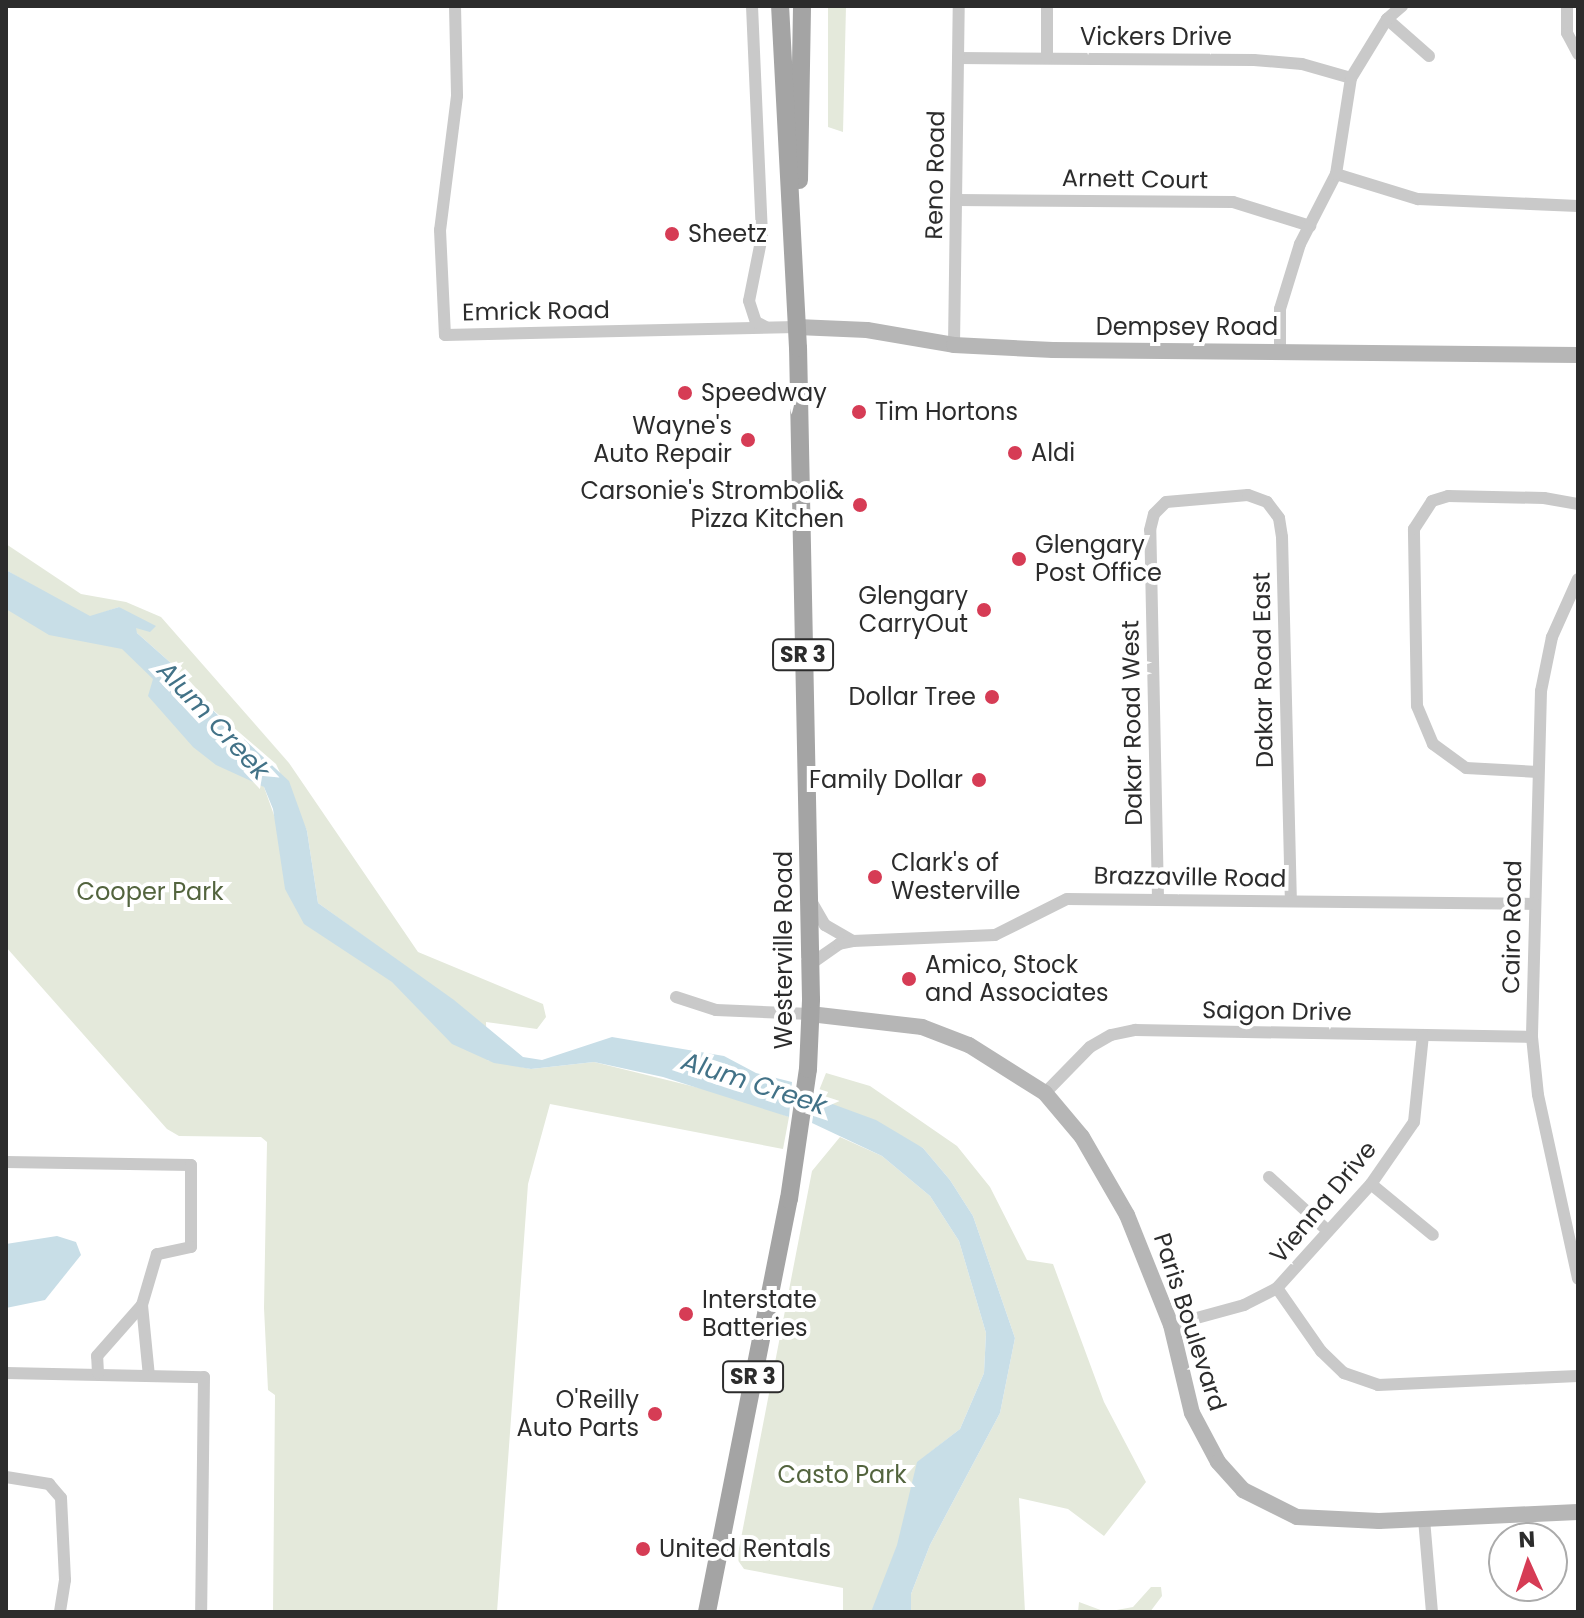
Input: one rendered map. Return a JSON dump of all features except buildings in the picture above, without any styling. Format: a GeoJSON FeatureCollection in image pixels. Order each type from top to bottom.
{"type":"FeatureCollection","features":[{"type":"Feature","properties":{"kind":"main road","name":"Westerville Road"},"geometry":{"type":"LineString","coordinates":[[707,1612],[798,1142],[808,1069],[812,963],[797,327],[780,6]]}},
{"type":"Feature","properties":{"kind":"main road","name":"Westerville Road"},"geometry":{"type":"LineString","coordinates":[[797,327],[802,6]]}},
{"type":"Feature","properties":{"kind":"street","name":"Emrick Road"},"geometry":{"type":"LineString","coordinates":[[455,6],[454,131],[440,230],[445,335],[797,327]]}},
{"type":"Feature","properties":{"kind":"street"},"geometry":{"type":"LineString","coordinates":[[752,6],[762,236],[749,301],[756,322],[766,327]]}},
{"type":"Feature","properties":{"kind":"street","name":"Reno Road"},"geometry":{"type":"LineString","coordinates":[[954,345],[959,6]]}},
{"type":"Feature","properties":{"kind":"street"},"geometry":{"type":"LineString","coordinates":[[1047,6],[1047,58]]}},
{"type":"Feature","properties":{"kind":"street"},"geometry":{"type":"LineString","coordinates":[[1280,352],[1280,309],[1310,226],[1336,174],[1351,78],[1387,19],[1402,6]]}},
{"type":"Feature","properties":{"kind":"street"},"geometry":{"type":"LineString","coordinates":[[1567,6],[1567,33],[1578,54]]}},
{"type":"Feature","properties":{"kind":"street"},"geometry":{"type":"LineString","coordinates":[[1387,19],[1429,56]]}},
{"type":"Feature","properties":{"kind":"street","name":"Vickers Drive"},"geometry":{"type":"LineString","coordinates":[[958,58],[1254,60],[1302,64],[1351,78]]}},
{"type":"Feature","properties":{"kind":"street"},"geometry":{"type":"LineString","coordinates":[[1336,174],[1418,199],[1578,206]]}},
{"type":"Feature","properties":{"kind":"street","name":"Arnett Court"},"geometry":{"type":"LineString","coordinates":[[956,200],[1233,202],[1310,226]]}},
{"type":"Feature","properties":{"kind":"street","name":"Dempsey Road"},"geometry":{"type":"LineString","coordinates":[[797,327],[867,330],[954,345],[1578,355]]}},
{"type":"Feature","properties":{"kind":"street","name":"Dakar Road East"},"geometry":{"type":"LineString","coordinates":[[1210,496],[1248,495],[1267,502],[1279,518],[1291,901]]}},
{"type":"Feature","properties":{"kind":"street","name":"Dakar Road West"},"geometry":{"type":"LineString","coordinates":[[1158,898],[1150,530],[1154,514],[1166,502],[1210,496]]}},
{"type":"Feature","properties":{"kind":"street"},"geometry":{"type":"LineString","coordinates":[[1538,772],[1466,768],[1433,744],[1417,706],[1414,529],[1432,501],[1448,496],[1544,498],[1578,504]]}},
{"type":"Feature","properties":{"kind":"street","name":"Cairo Road"},"geometry":{"type":"LineString","coordinates":[[1578,579],[1552,637],[1541,691],[1532,1037],[1538,1095],[1578,1279]]}},
{"type":"Feature","properties":{"kind":"street","name":"Brazzaville Road"},"geometry":{"type":"LineString","coordinates":[[812,963],[839,944],[853,941],[971,939],[995,935],[1067,899],[1535,904]]}},
{"type":"Feature","properties":{"kind":"street"},"geometry":{"type":"LineString","coordinates":[[811,900],[825,925],[853,941]]}},
{"type":"Feature","properties":{"kind":"street"},"geometry":{"type":"LineString","coordinates":[[676,997],[716,1010],[810,1014]]}},
{"type":"Feature","properties":{"kind":"street","name":"Paris Boulevard"},"geometry":{"type":"LineString","coordinates":[[810,1014],[922,1027],[969,1045],[1045,1093],[1101,1166],[1127,1215],[1171,1325],[1192,1413],[1218,1462],[1243,1490],[1297,1517],[1424,1519],[1578,1512]]}},
{"type":"Feature","properties":{"kind":"street","name":"Saigon Drive"},"geometry":{"type":"LineString","coordinates":[[1045,1093],[1090,1047],[1111,1035],[1135,1030],[1532,1037]]}},
{"type":"Feature","properties":{"kind":"street","name":"Vienna Drive"},"geometry":{"type":"LineString","coordinates":[[1171,1325],[1244,1305],[1277,1288],[1371,1184],[1414,1122],[1423,1035]]}},
{"type":"Feature","properties":{"kind":"street"},"geometry":{"type":"LineString","coordinates":[[6,1162],[191,1165],[191,1247],[157,1254],[142,1305],[149,1376]]}},
{"type":"Feature","properties":{"kind":"street"},"geometry":{"type":"LineString","coordinates":[[1269,1177],[1328,1231]]}},
{"type":"Feature","properties":{"kind":"street"},"geometry":{"type":"LineString","coordinates":[[1371,1184],[1433,1235]]}},
{"type":"Feature","properties":{"kind":"street"},"geometry":{"type":"LineString","coordinates":[[1277,1288],[1321,1351],[1344,1373],[1378,1385],[1578,1376]]}},
{"type":"Feature","properties":{"kind":"street"},"geometry":{"type":"LineString","coordinates":[[98,1373],[97,1356],[142,1305]]}},
{"type":"Feature","properties":{"kind":"street"},"geometry":{"type":"LineString","coordinates":[[6,1373],[204,1377],[201,1612]]}},
{"type":"Feature","properties":{"kind":"street"},"geometry":{"type":"LineString","coordinates":[[6,1477],[49,1484],[61,1498],[65,1580],[60,1612]]}},
{"type":"Feature","properties":{"kind":"street"},"geometry":{"type":"LineString","coordinates":[[1424,1519],[1432,1612]]}},
{"type":"Feature","properties":{"kind":"green space"},"geometry":{"type":"Polygon","coordinates":[[[828,6],[846,6],[843,132],[828,127],[828,6]]]}},
{"type":"Feature","properties":{"kind":"green space","name":"Cooper Park"},"geometry":{"type":"Polygon","coordinates":[[[6,544],[81,594],[126,602],[161,617],[289,763],[418,952],[543,1004],[546,1017],[537,1029],[486,1022],[487,1060],[531,1069],[594,1062],[744,1099],[789,1117],[783,1149],[550,1104],[528,1184],[497,1612],[273,1612],[275,1395],[268,1390],[264,1308],[267,1142],[261,1137],[179,1136],[167,1129],[6,947],[6,583],[85,616],[161,676],[264,787],[305,902],[468,1012],[318,903],[307,831],[276,764],[205,703],[194,701],[175,678],[172,664],[137,633],[119,607],[90,617],[47,594],[6,570],[6,544]]]}},
{"type":"Feature","properties":{"kind":"green space"},"geometry":{"type":"Polygon","coordinates":[[[826,1073],[870,1086],[957,1146],[990,1187],[1027,1260],[1053,1264],[1104,1402],[1146,1482],[1104,1536],[1068,1509],[1019,1498],[1025,1612],[911,1612],[911,1594],[930,1545],[1000,1413],[1015,1338],[973,1216],[950,1180],[923,1148],[816,1098],[826,1073]]]}},
{"type":"Feature","properties":{"kind":"green space","name":"Casto Park"},"geometry":{"type":"Polygon","coordinates":[[[840,1137],[882,1156],[930,1196],[959,1241],[986,1333],[984,1373],[960,1429],[928,1454],[879,1612],[843,1612],[843,1588],[744,1569],[737,1559],[812,1171],[840,1137]]]}},
{"type":"Feature","properties":{"kind":"green space"},"geometry":{"type":"Polygon","coordinates":[[[1151,1587],[1161,1587],[1162,1596],[1150,1612],[1106,1612],[1133,1607],[1151,1587]]]}},
{"type":"Feature","properties":{"kind":"green space"},"geometry":{"type":"Polygon","coordinates":[[[1079,1602],[1106,1612],[1078,1612],[1079,1602]]]}},
{"type":"Feature","properties":{"kind":"water","name":"Alum Creek"},"geometry":{"type":"Polygon","coordinates":[[[6,570],[90,616],[119,607],[156,626],[150,632],[136,628],[137,633],[172,664],[176,678],[194,701],[205,703],[289,781],[307,831],[318,903],[454,1000],[523,1057],[542,1060],[612,1037],[724,1056],[756,1073],[792,1082],[789,1117],[663,1077],[594,1062],[531,1069],[494,1063],[452,1044],[392,982],[304,924],[285,889],[273,809],[264,787],[216,765],[193,747],[148,696],[153,679],[122,649],[49,635],[6,609],[6,570]]]}},
{"type":"Feature","properties":{"kind":"water"},"geometry":{"type":"Polygon","coordinates":[[[816,1098],[876,1120],[923,1148],[950,1180],[973,1216],[1015,1338],[1000,1413],[930,1545],[911,1594],[911,1612],[871,1612],[897,1545],[917,1462],[960,1429],[984,1373],[986,1333],[959,1241],[930,1196],[882,1156],[812,1123],[816,1098]]]}},
{"type":"Feature","properties":{"kind":"water"},"geometry":{"type":"Polygon","coordinates":[[[57,1236],[76,1242],[81,1255],[45,1300],[6,1308],[6,1244],[57,1236]]]}},
{"type":"Feature","properties":{"kind":"place","name":"Sheetz"},"geometry":{"type":"Point","coordinates":[672,234]}},
{"type":"Feature","properties":{"kind":"place","name":"Speedway"},"geometry":{"type":"Point","coordinates":[685,393]}},
{"type":"Feature","properties":{"kind":"place","name":"Tim Hortons"},"geometry":{"type":"Point","coordinates":[859,412]}},
{"type":"Feature","properties":{"kind":"place","name":"Wayne's Auto Repair"},"geometry":{"type":"Point","coordinates":[748,440]}},
{"type":"Feature","properties":{"kind":"place","name":"Aldi"},"geometry":{"type":"Point","coordinates":[1015,453]}},
{"type":"Feature","properties":{"kind":"place","name":"Carsonie's Stromboli& Pizza Kitchen"},"geometry":{"type":"Point","coordinates":[860,505]}},
{"type":"Feature","properties":{"kind":"place","name":"Glengary Post Office"},"geometry":{"type":"Point","coordinates":[1019,559]}},
{"type":"Feature","properties":{"kind":"place","name":"Glengary CarryOut"},"geometry":{"type":"Point","coordinates":[984,610]}},
{"type":"Feature","properties":{"kind":"place","name":"Dollar Tree"},"geometry":{"type":"Point","coordinates":[992,697]}},
{"type":"Feature","properties":{"kind":"place","name":"Family Dollar"},"geometry":{"type":"Point","coordinates":[979,780]}},
{"type":"Feature","properties":{"kind":"place","name":"Clark's of Westerville"},"geometry":{"type":"Point","coordinates":[875,877]}},
{"type":"Feature","properties":{"kind":"place","name":"Amico, Stock and Associates"},"geometry":{"type":"Point","coordinates":[909,979]}},
{"type":"Feature","properties":{"kind":"place","name":"Interstate Batteries"},"geometry":{"type":"Point","coordinates":[686,1314]}},
{"type":"Feature","properties":{"kind":"place","name":"O'Reilly Auto Parts"},"geometry":{"type":"Point","coordinates":[655,1414]}},
{"type":"Feature","properties":{"kind":"place","name":"United Rentals"},"geometry":{"type":"Point","coordinates":[643,1549]}}]}
